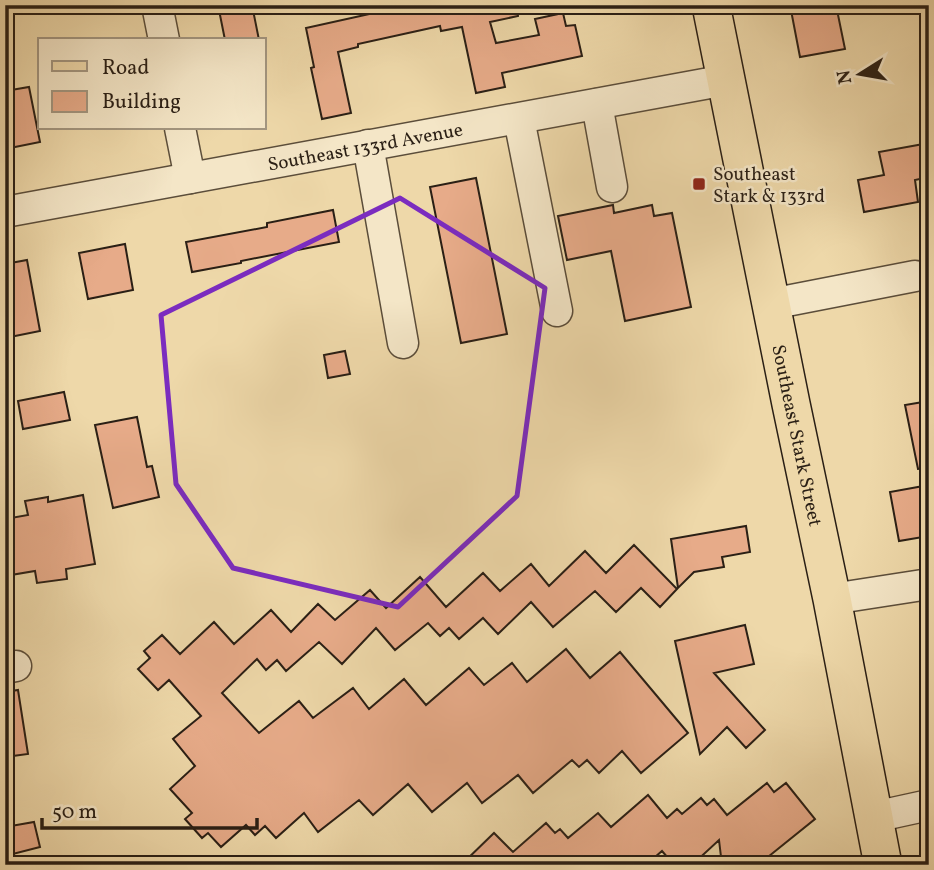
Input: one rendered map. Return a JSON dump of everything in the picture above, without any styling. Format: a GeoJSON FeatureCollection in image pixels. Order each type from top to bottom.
{"type":"FeatureCollection","features":[{"type":"Feature","properties":{"kind":"main road","name":"Southeast Stark Street"},"geometry":{"type":"LineString","coordinates":[[711,5],[832,599],[883,865]]}},
{"type":"Feature","properties":{"kind":"street"},"geometry":{"type":"LineString","coordinates":[[157,5],[164,38]]}},
{"type":"Feature","properties":{"kind":"street","name":"Southeast 133rd Avenue"},"geometry":{"type":"LineString","coordinates":[[5,212],[726,80]]}},
{"type":"Feature","properties":{"kind":"street"},"geometry":{"type":"LineString","coordinates":[[597,104],[612,187]]}},
{"type":"Feature","properties":{"kind":"street"},"geometry":{"type":"LineString","coordinates":[[519,119],[557,311]]}},
{"type":"Feature","properties":{"kind":"street"},"geometry":{"type":"LineString","coordinates":[[180,130],[190,178]]}},
{"type":"Feature","properties":{"kind":"street"},"geometry":{"type":"LineString","coordinates":[[368,145],[403,343]]}},
{"type":"Feature","properties":{"kind":"street"},"geometry":{"type":"LineString","coordinates":[[771,304],[915,276]]}},
{"type":"Feature","properties":{"kind":"street"},"geometry":{"type":"LineString","coordinates":[[832,599],[929,584]]}},
{"type":"Feature","properties":{"kind":"street"},"geometry":{"type":"LineString","coordinates":[[874,817],[929,805]]}},
{"type":"Feature","properties":{"kind":"highlighted area"},"geometry":{"type":"Polygon","coordinates":[[[400,198],[545,288],[517,496],[398,607],[233,568],[176,484],[161,315],[400,198]]]}},
{"type":"Feature","properties":{"kind":"building"},"geometry":{"type":"Polygon","coordinates":[[[218,5],[252,5],[259,38],[225,38],[218,5]]]}},
{"type":"Feature","properties":{"kind":"building"},"geometry":{"type":"Polygon","coordinates":[[[410,5],[517,5],[518,16],[490,22],[496,43],[539,35],[535,19],[563,13],[566,26],[575,25],[582,56],[502,73],[505,87],[476,93],[462,27],[441,31],[440,26],[358,44],[358,47],[338,52],[351,113],[322,119],[306,28],[410,5]]]}},
{"type":"Feature","properties":{"kind":"building"},"geometry":{"type":"Polygon","coordinates":[[[790,5],[836,5],[845,49],[800,57],[790,5]]]}},
{"type":"Feature","properties":{"kind":"building"},"geometry":{"type":"Polygon","coordinates":[[[29,87],[40,142],[5,149],[5,91],[29,87]]]}},
{"type":"Feature","properties":{"kind":"building"},"geometry":{"type":"Polygon","coordinates":[[[929,143],[929,177],[915,180],[918,202],[864,212],[858,180],[884,175],[879,152],[929,143]]]}},
{"type":"Feature","properties":{"kind":"building"},"geometry":{"type":"Polygon","coordinates":[[[476,178],[507,334],[461,343],[430,187],[476,178]]]}},
{"type":"Feature","properties":{"kind":"building"},"geometry":{"type":"Polygon","coordinates":[[[613,205],[614,213],[652,205],[654,216],[672,213],[691,307],[625,321],[611,251],[567,260],[558,216],[613,205]]]}},
{"type":"Feature","properties":{"kind":"building"},"geometry":{"type":"Polygon","coordinates":[[[333,210],[339,242],[192,272],[186,242],[267,227],[267,223],[333,210]]]}},
{"type":"Feature","properties":{"kind":"building"},"geometry":{"type":"Polygon","coordinates":[[[125,244],[133,290],[88,299],[79,253],[125,244]]]}},
{"type":"Feature","properties":{"kind":"building"},"geometry":{"type":"Polygon","coordinates":[[[27,260],[40,331],[5,338],[5,264],[27,260]]]}},
{"type":"Feature","properties":{"kind":"building"},"geometry":{"type":"Polygon","coordinates":[[[345,351],[350,374],[328,378],[324,355],[345,351]]]}},
{"type":"Feature","properties":{"kind":"building"},"geometry":{"type":"Polygon","coordinates":[[[64,392],[70,420],[23,429],[18,401],[64,392]]]}},
{"type":"Feature","properties":{"kind":"building"},"geometry":{"type":"Polygon","coordinates":[[[929,401],[929,468],[918,469],[905,405],[929,401]]]}},
{"type":"Feature","properties":{"kind":"building"},"geometry":{"type":"Polygon","coordinates":[[[137,417],[147,467],[152,466],[159,497],[113,508],[95,425],[137,417]]]}},
{"type":"Feature","properties":{"kind":"building"},"geometry":{"type":"Polygon","coordinates":[[[929,485],[929,536],[899,541],[890,492],[929,485]]]}},
{"type":"Feature","properties":{"kind":"building"},"geometry":{"type":"Polygon","coordinates":[[[83,495],[95,564],[66,569],[67,579],[37,583],[35,571],[5,576],[5,519],[28,515],[25,501],[48,497],[48,502],[83,495]]]}},
{"type":"Feature","properties":{"kind":"building"},"geometry":{"type":"Polygon","coordinates":[[[746,526],[750,552],[722,557],[724,567],[694,572],[678,588],[671,539],[746,526]]]}},
{"type":"Feature","properties":{"kind":"building"},"geometry":{"type":"Polygon","coordinates":[[[634,545],[677,589],[660,607],[641,588],[616,612],[595,591],[553,627],[531,602],[498,634],[483,618],[459,639],[449,628],[440,636],[428,623],[395,650],[376,628],[342,664],[319,642],[286,671],[277,660],[266,670],[257,659],[222,693],[259,733],[299,701],[313,718],[353,688],[369,709],[404,679],[426,705],[469,668],[484,685],[512,663],[527,682],[566,649],[590,678],[620,652],[688,733],[641,773],[622,751],[599,773],[587,760],[579,767],[572,760],[533,793],[518,775],[482,803],[467,783],[432,812],[408,784],[373,815],[359,800],[318,832],[304,813],[276,838],[265,826],[255,835],[246,825],[221,847],[208,833],[202,838],[185,819],[192,813],[170,789],[195,766],[173,739],[201,716],[169,680],[158,690],[138,669],[150,658],[144,651],[162,635],[180,654],[214,622],[234,644],[271,610],[291,632],[318,604],[335,620],[370,590],[386,608],[420,577],[446,607],[483,573],[500,591],[531,564],[549,586],[585,551],[606,573],[634,545]]]}},
{"type":"Feature","properties":{"kind":"building"},"geometry":{"type":"Polygon","coordinates":[[[745,625],[754,664],[714,673],[765,730],[746,748],[727,727],[700,754],[675,641],[745,625]]]}},
{"type":"Feature","properties":{"kind":"building"},"geometry":{"type":"Polygon","coordinates":[[[18,690],[28,754],[5,757],[5,692],[18,690]]]}},
{"type":"Feature","properties":{"kind":"building"},"geometry":{"type":"Polygon","coordinates":[[[767,783],[774,792],[786,783],[815,819],[758,865],[722,865],[719,840],[692,865],[674,865],[662,851],[646,865],[461,865],[494,833],[513,852],[546,823],[555,833],[560,829],[568,838],[598,813],[611,827],[648,795],[667,818],[677,809],[682,814],[701,798],[707,805],[714,799],[727,815],[767,783]]]}},
{"type":"Feature","properties":{"kind":"building"},"geometry":{"type":"Polygon","coordinates":[[[34,822],[40,847],[5,856],[5,827],[34,822]]]}},
{"type":"Feature","properties":{"kind":"place","name":"Southeast Stark & 133rd"},"geometry":{"type":"Point","coordinates":[699,184]}}]}
